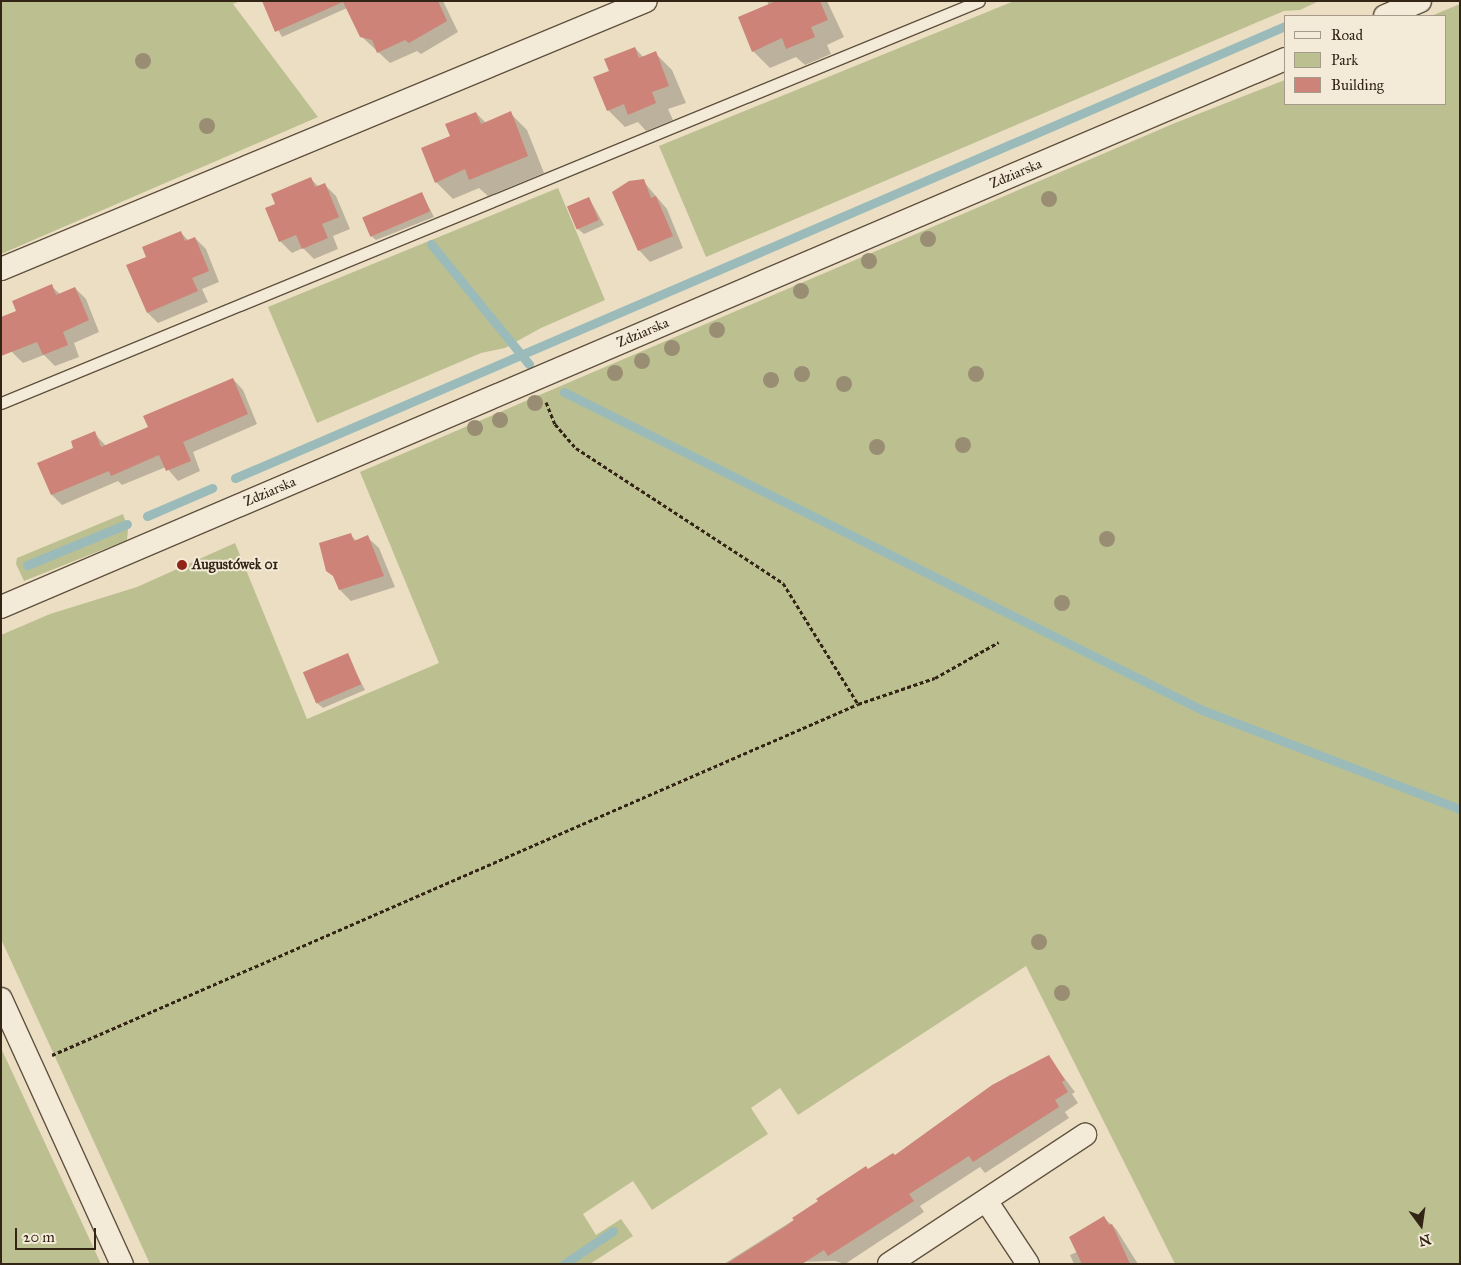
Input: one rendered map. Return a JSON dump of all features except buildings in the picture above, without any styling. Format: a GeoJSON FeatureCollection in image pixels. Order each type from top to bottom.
{"type":"FeatureCollection","features":[{"type":"Feature","properties":{"kind":"street"},"geometry":{"type":"LineString","coordinates":[[1,269],[646,1]]}},
{"type":"Feature","properties":{"kind":"street"},"geometry":{"type":"LineString","coordinates":[[1387,15],[1420,1]]}},
{"type":"Feature","properties":{"kind":"street","name":"Zdziarska"},"geometry":{"type":"LineString","coordinates":[[1,607],[1284,59]]}},
{"type":"Feature","properties":{"kind":"street"},"geometry":{"type":"LineString","coordinates":[[1,999],[122,1264]]}},
{"type":"Feature","properties":{"kind":"street"},"geometry":{"type":"LineString","coordinates":[[889,1264],[987,1202],[1086,1135]]}},
{"type":"Feature","properties":{"kind":"street"},"geometry":{"type":"LineString","coordinates":[[987,1202],[1028,1264]]}},
{"type":"Feature","properties":{"kind":"lane"},"geometry":{"type":"LineString","coordinates":[[1,403],[979,1]]}},
{"type":"Feature","properties":{"kind":"path"},"geometry":{"type":"LineString","coordinates":[[537,378],[555,424],[576,448],[783,583],[858,704]]}},
{"type":"Feature","properties":{"kind":"path"},"geometry":{"type":"LineString","coordinates":[[31,1064],[858,704],[935,678],[999,642]]}},
{"type":"Feature","properties":{"kind":"green space"},"geometry":{"type":"Polygon","coordinates":[[[1,1],[240,1],[233,4],[318,117],[1,254],[1,1]]]}},
{"type":"Feature","properties":{"kind":"green space"},"geometry":{"type":"Polygon","coordinates":[[[1014,1],[1319,1],[1300,10],[1284,11],[706,257],[659,146],[1014,1]]]}},
{"type":"Feature","properties":{"kind":"green space"},"geometry":{"type":"Polygon","coordinates":[[[1460,4],[1460,1264],[1175,1264],[1026,966],[798,1115],[780,1088],[751,1108],[768,1134],[652,1210],[633,1181],[583,1214],[596,1235],[621,1219],[633,1236],[590,1264],[150,1264],[1,939],[1,635],[50,614],[137,587],[235,543],[307,719],[439,663],[360,472],[1175,123],[1284,80],[1284,105],[1446,105],[1446,15],[1433,15],[1460,4]]]}},
{"type":"Feature","properties":{"kind":"green space"},"geometry":{"type":"Polygon","coordinates":[[[558,188],[605,300],[541,328],[505,348],[481,353],[317,423],[268,307],[558,188]]]}},
{"type":"Feature","properties":{"kind":"green space"},"geometry":{"type":"Polygon","coordinates":[[[123,514],[128,529],[127,540],[24,581],[16,564],[17,558],[123,514]]]}},
{"type":"Feature","properties":{"kind":"green space"},"geometry":{"type":"Polygon","coordinates":[[[1,1048],[83,1225],[101,1264],[1,1264],[1,1048]]]}},
{"type":"Feature","properties":{"kind":"waterway"},"geometry":{"type":"LineString","coordinates":[[235,478],[1284,26]]}},
{"type":"Feature","properties":{"kind":"waterway"},"geometry":{"type":"LineString","coordinates":[[431,244],[529,364]]}},
{"type":"Feature","properties":{"kind":"waterway"},"geometry":{"type":"LineString","coordinates":[[564,392],[1202,710],[1460,809]]}},
{"type":"Feature","properties":{"kind":"waterway"},"geometry":{"type":"LineString","coordinates":[[147,516],[212,488]]}},
{"type":"Feature","properties":{"kind":"waterway"},"geometry":{"type":"LineString","coordinates":[[27,565],[127,524]]}},
{"type":"Feature","properties":{"kind":"waterway"},"geometry":{"type":"LineString","coordinates":[[564,1264],[613,1231]]}},
{"type":"Feature","properties":{"kind":"place","name":"Augustówek 01"},"geometry":{"type":"Point","coordinates":[182,565]}}]}
